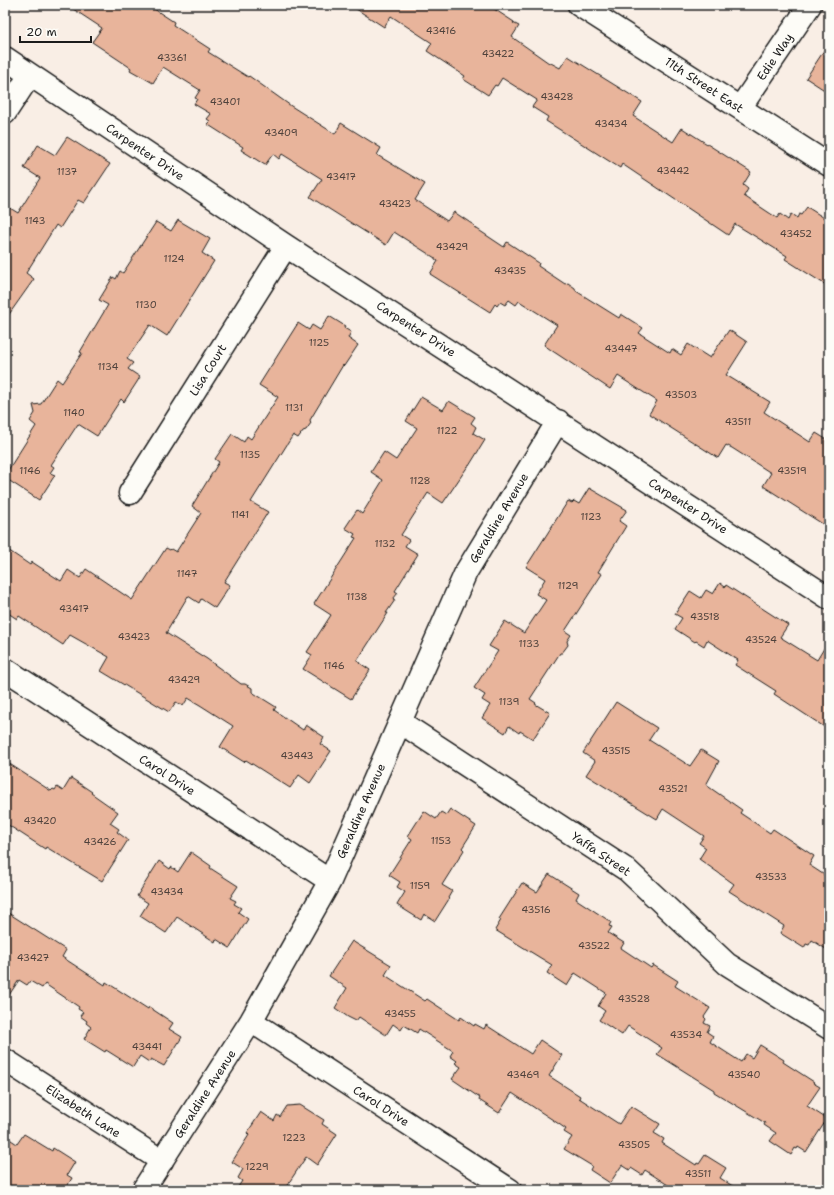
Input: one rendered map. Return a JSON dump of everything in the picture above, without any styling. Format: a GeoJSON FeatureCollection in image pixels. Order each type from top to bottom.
{"type":"FeatureCollection","features":[{"type":"Feature","properties":{"kind":"street","name":"11th Street East"},"geometry":{"type":"LineString","coordinates":[[579,5],[829,165]]}},
{"type":"Feature","properties":{"kind":"street","name":"Edie Way"},"geometry":{"type":"LineString","coordinates":[[740,108],[810,5]]}},
{"type":"Feature","properties":{"kind":"street","name":"Carpenter Drive"},"geometry":{"type":"LineString","coordinates":[[5,58],[286,246],[829,598]]}},
{"type":"Feature","properties":{"kind":"street"},"geometry":{"type":"LineString","coordinates":[[5,113],[30,75]]}},
{"type":"Feature","properties":{"kind":"street","name":"Lisa Court"},"geometry":{"type":"LineString","coordinates":[[130,493],[286,246]]}},
{"type":"Feature","properties":{"kind":"street","name":"Geraldine Avenue"},"geometry":{"type":"LineString","coordinates":[[143,1190],[252,1021],[330,881],[466,572],[558,421]]}},
{"type":"Feature","properties":{"kind":"street","name":"Carol Drive"},"geometry":{"type":"LineString","coordinates":[[5,669],[330,881]]}},
{"type":"Feature","properties":{"kind":"street","name":"Yaffa Street"},"geometry":{"type":"LineString","coordinates":[[400,722],[627,870],[727,964],[828,1026]]}},
{"type":"Feature","properties":{"kind":"street","name":"Carol Drive"},"geometry":{"type":"LineString","coordinates":[[252,1021],[510,1190]]}},
{"type":"Feature","properties":{"kind":"street","name":"Elizabeth Lane"},"geometry":{"type":"LineString","coordinates":[[5,1060],[162,1161]]}},
{"type":"Feature","properties":{"kind":"building"},"geometry":{"type":"Polygon","coordinates":[[[67,5],[148,5],[174,22],[173,25],[210,49],[208,52],[248,77],[249,76],[291,106],[335,134],[341,123],[381,148],[377,155],[425,184],[415,200],[447,221],[454,212],[504,247],[507,242],[539,263],[538,266],[565,284],[568,283],[575,288],[576,291],[619,318],[621,314],[643,328],[639,333],[670,353],[672,349],[681,355],[688,344],[710,358],[729,330],[747,342],[726,375],[770,402],[764,412],[810,442],[816,433],[829,441],[829,528],[763,486],[771,473],[726,445],[718,458],[649,414],[657,401],[618,376],[610,389],[544,345],[557,325],[519,301],[516,305],[509,300],[505,305],[500,302],[497,306],[495,304],[490,312],[430,274],[438,261],[435,258],[394,232],[386,245],[310,197],[322,179],[282,154],[279,159],[273,154],[265,165],[241,150],[243,147],[207,124],[210,121],[207,119],[211,114],[194,104],[197,99],[195,98],[200,90],[163,67],[153,83],[130,70],[131,68],[92,42],[102,28],[67,5]]]}},
{"type":"Feature","properties":{"kind":"building"},"geometry":{"type":"Polygon","coordinates":[[[350,5],[488,5],[519,26],[512,37],[549,63],[560,68],[568,56],[642,102],[633,116],[673,142],[682,128],[751,172],[743,185],[748,189],[744,196],[777,218],[780,214],[788,220],[791,214],[797,218],[799,214],[801,215],[807,207],[829,221],[829,287],[785,259],[787,256],[735,224],[728,235],[622,164],[620,168],[546,121],[548,117],[532,107],[537,100],[502,78],[497,86],[495,85],[488,95],[463,79],[465,76],[427,51],[432,43],[391,16],[384,27],[350,5]]]}},
{"type":"Feature","properties":{"kind":"building"},"geometry":{"type":"Polygon","coordinates":[[[829,43],[829,93],[806,78],[829,43]]]}},
{"type":"Feature","properties":{"kind":"building"},"geometry":{"type":"Polygon","coordinates":[[[67,137],[110,164],[84,203],[78,200],[60,228],[56,225],[26,273],[34,279],[5,320],[5,205],[18,213],[40,178],[24,168],[38,145],[55,155],[67,137]]]}},
{"type":"Feature","properties":{"kind":"building"},"geometry":{"type":"Polygon","coordinates":[[[178,220],[210,239],[202,253],[214,261],[167,336],[150,325],[127,359],[133,363],[128,369],[140,377],[137,382],[124,402],[121,399],[97,436],[78,424],[51,465],[54,467],[50,473],[55,475],[39,500],[5,478],[5,475],[36,426],[30,421],[35,413],[33,405],[41,404],[57,379],[62,383],[82,353],[80,352],[108,305],[99,300],[113,277],[116,279],[120,271],[123,273],[156,222],[171,231],[178,220]]]}},
{"type":"Feature","properties":{"kind":"building"},"geometry":{"type":"Polygon","coordinates":[[[329,316],[345,326],[344,328],[351,332],[348,338],[358,345],[344,366],[343,365],[310,420],[311,423],[298,438],[293,435],[251,502],[268,512],[224,582],[230,585],[215,608],[201,599],[199,603],[188,596],[166,633],[207,659],[241,684],[245,684],[252,688],[252,692],[276,707],[274,710],[303,730],[306,725],[324,737],[320,744],[331,751],[310,783],[299,775],[290,788],[246,760],[244,762],[220,747],[233,726],[200,705],[188,698],[183,706],[176,702],[169,712],[101,671],[109,657],[70,635],[63,645],[19,616],[17,619],[5,611],[5,548],[30,565],[32,562],[61,581],[68,570],[80,578],[86,569],[132,600],[166,548],[176,552],[201,513],[192,506],[219,462],[215,459],[232,434],[244,442],[247,436],[251,439],[278,397],[259,385],[298,323],[309,330],[312,325],[320,330],[329,316]]]}},
{"type":"Feature","properties":{"kind":"building"},"geometry":{"type":"Polygon","coordinates":[[[421,397],[443,410],[449,401],[475,417],[471,423],[476,427],[473,433],[485,440],[443,503],[428,493],[401,535],[409,540],[405,546],[418,554],[395,591],[398,593],[393,599],[395,600],[386,613],[388,613],[357,661],[370,670],[351,699],[303,669],[312,655],[307,652],[331,615],[314,604],[356,538],[353,537],[355,534],[345,528],[357,510],[362,514],[383,480],[371,472],[384,452],[396,460],[417,428],[406,421],[421,397]]]}},
{"type":"Feature","properties":{"kind":"building"},"geometry":{"type":"Polygon","coordinates":[[[589,488],[627,510],[619,521],[626,526],[598,572],[602,574],[565,631],[571,635],[567,641],[568,645],[562,653],[560,653],[530,699],[536,703],[535,704],[550,713],[533,739],[520,731],[519,733],[509,726],[505,733],[482,718],[490,705],[482,700],[485,695],[474,688],[498,651],[489,646],[505,621],[524,633],[546,600],[536,594],[545,579],[526,567],[568,501],[572,503],[574,501],[579,504],[589,488]]]}},
{"type":"Feature","properties":{"kind":"building"},"geometry":{"type":"Polygon","coordinates":[[[720,583],[725,587],[726,585],[788,625],[780,637],[817,660],[829,640],[829,730],[774,694],[776,691],[735,665],[738,660],[707,640],[704,646],[675,629],[682,618],[675,614],[690,591],[701,598],[706,590],[713,594],[720,583]]]}},
{"type":"Feature","properties":{"kind":"building"},"geometry":{"type":"Polygon","coordinates":[[[616,702],[657,728],[649,740],[690,766],[701,750],[719,761],[706,785],[742,810],[740,813],[770,833],[773,829],[814,856],[809,865],[829,878],[829,951],[812,940],[809,945],[806,944],[804,948],[780,933],[784,926],[729,891],[734,884],[699,859],[706,848],[699,843],[704,836],[663,809],[657,819],[586,775],[595,761],[583,753],[616,702]]]}},
{"type":"Feature","properties":{"kind":"building"},"geometry":{"type":"Polygon","coordinates":[[[5,761],[51,791],[53,789],[55,790],[57,787],[63,791],[71,778],[118,812],[110,823],[119,829],[117,832],[128,840],[102,881],[46,847],[45,849],[5,823],[5,761]]]}},
{"type":"Feature","properties":{"kind":"building"},"geometry":{"type":"Polygon","coordinates":[[[450,809],[476,826],[462,848],[464,850],[442,885],[452,891],[448,898],[449,899],[435,921],[424,914],[421,920],[397,905],[405,892],[397,887],[400,882],[389,875],[412,839],[408,836],[424,811],[436,819],[441,812],[446,815],[450,809]]]}},
{"type":"Feature","properties":{"kind":"building"},"geometry":{"type":"Polygon","coordinates":[[[191,852],[211,866],[210,868],[238,886],[230,898],[236,901],[234,904],[241,908],[238,912],[248,919],[230,948],[216,939],[215,942],[177,917],[166,933],[140,916],[148,903],[137,896],[159,861],[170,869],[171,867],[178,872],[191,852]]]}},
{"type":"Feature","properties":{"kind":"building"},"geometry":{"type":"Polygon","coordinates":[[[549,874],[579,893],[576,899],[611,922],[609,926],[612,927],[608,933],[624,943],[621,948],[651,968],[653,965],[678,981],[675,986],[710,1008],[704,1017],[706,1019],[704,1023],[710,1026],[707,1032],[713,1036],[710,1042],[741,1062],[746,1054],[752,1058],[760,1045],[784,1060],[783,1062],[820,1087],[807,1106],[827,1119],[806,1152],[798,1147],[797,1149],[795,1148],[791,1155],[770,1141],[776,1133],[764,1125],[765,1123],[714,1092],[714,1090],[657,1054],[662,1048],[628,1026],[622,1035],[599,1020],[605,1011],[598,1006],[606,993],[575,973],[567,986],[547,973],[552,965],[495,930],[501,920],[499,919],[522,883],[537,892],[549,874]]]}},
{"type":"Feature","properties":{"kind":"building"},"geometry":{"type":"Polygon","coordinates":[[[5,911],[66,950],[62,957],[105,985],[106,982],[173,1023],[169,1029],[182,1037],[164,1066],[151,1059],[149,1062],[140,1056],[133,1067],[106,1050],[105,1052],[84,1039],[91,1027],[86,1023],[87,1021],[80,1016],[83,1012],[78,1009],[79,1007],[45,984],[42,988],[30,981],[27,985],[19,980],[5,1001],[5,911]]]}},
{"type":"Feature","properties":{"kind":"building"},"geometry":{"type":"Polygon","coordinates":[[[352,941],[391,965],[385,975],[425,1001],[427,999],[459,1020],[461,1017],[474,1026],[475,1024],[484,1029],[486,1025],[531,1054],[540,1040],[562,1055],[549,1076],[619,1124],[631,1106],[660,1124],[654,1133],[664,1139],[662,1143],[696,1165],[697,1163],[699,1164],[705,1155],[726,1168],[720,1178],[739,1190],[670,1190],[668,1185],[645,1170],[642,1175],[631,1168],[630,1170],[622,1165],[610,1183],[590,1170],[592,1166],[564,1149],[572,1137],[564,1132],[566,1129],[512,1093],[499,1113],[452,1079],[461,1067],[455,1063],[457,1061],[450,1056],[453,1051],[419,1029],[417,1033],[404,1025],[401,1030],[393,1024],[386,1035],[359,1017],[356,1021],[348,1017],[335,1008],[347,988],[329,976],[352,941]]]}},
{"type":"Feature","properties":{"kind":"building"},"geometry":{"type":"Polygon","coordinates":[[[300,1105],[324,1120],[322,1124],[337,1134],[317,1165],[306,1157],[284,1190],[236,1190],[242,1181],[238,1178],[243,1169],[232,1162],[249,1135],[247,1133],[261,1112],[274,1121],[277,1115],[280,1117],[287,1106],[300,1105]]]}},
{"type":"Feature","properties":{"kind":"building"},"geometry":{"type":"Polygon","coordinates":[[[24,1134],[52,1151],[53,1148],[75,1162],[67,1175],[72,1178],[65,1190],[5,1190],[5,1136],[17,1144],[24,1134]]]}}]}
